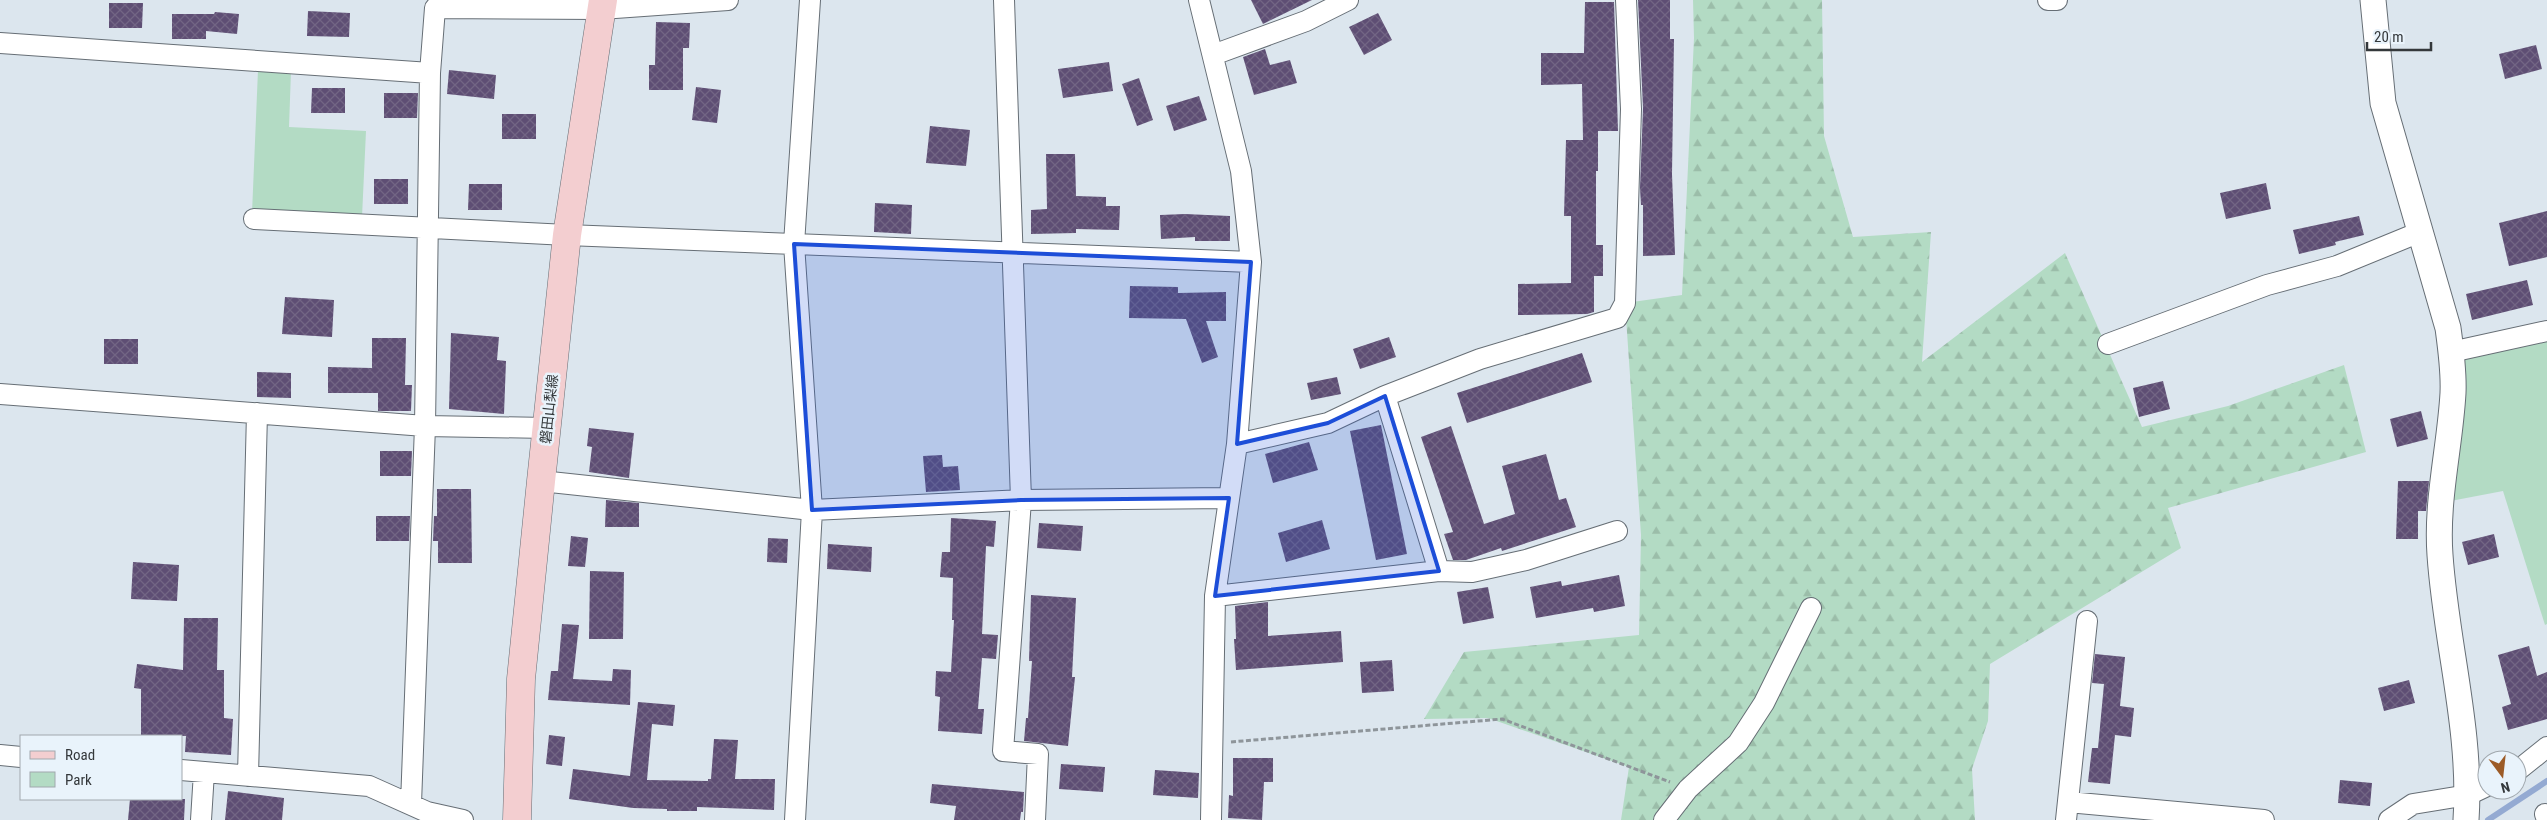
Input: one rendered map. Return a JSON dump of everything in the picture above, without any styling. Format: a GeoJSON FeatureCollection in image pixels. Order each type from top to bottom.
{"type":"FeatureCollection","features":[{"type":"Feature","properties":{"kind":"main road","name":"磐田山梨線"},"geometry":{"type":"LineString","coordinates":[[516,820],[521,679],[547,428],[568,235],[602,4]]}},
{"type":"Feature","properties":{"kind":"street"},"geometry":{"type":"LineString","coordinates":[[411,804],[425,426],[430,73],[435,8],[728,0]]}},
{"type":"Feature","properties":{"kind":"street"},"geometry":{"type":"LineString","coordinates":[[795,820],[812,510],[794,244],[810,0]]}},
{"type":"Feature","properties":{"kind":"street"},"geometry":{"type":"LineString","coordinates":[[1004,0],[1021,500],[1003,751],[1038,754],[1035,820]]}},
{"type":"Feature","properties":{"kind":"street"},"geometry":{"type":"LineString","coordinates":[[1199,0],[1241,171],[1251,262],[1237,444],[1215,596],[1211,820]]}},
{"type":"Feature","properties":{"kind":"street"},"geometry":{"type":"LineString","coordinates":[[1213,55],[1306,21],[1348,0]]}},
{"type":"Feature","properties":{"kind":"street"},"geometry":{"type":"LineString","coordinates":[[1237,444],[1328,423],[1385,396],[1480,359],[1617,318],[1625,303],[1630,146],[1631,108],[1626,0]]}},
{"type":"Feature","properties":{"kind":"street"},"geometry":{"type":"LineString","coordinates":[[2048,0],[2057,0]]}},
{"type":"Feature","properties":{"kind":"street"},"geometry":{"type":"LineString","coordinates":[[2372,0],[2383,103],[2448,328],[2451,352],[2453,393],[2440,503],[2440,556],[2460,697],[2477,790],[2466,820]]}},
{"type":"Feature","properties":{"kind":"street"},"geometry":{"type":"LineString","coordinates":[[0,43],[430,73]]}},
{"type":"Feature","properties":{"kind":"street"},"geometry":{"type":"LineString","coordinates":[[254,219],[428,229],[1251,262]]}},
{"type":"Feature","properties":{"kind":"street"},"geometry":{"type":"LineString","coordinates":[[2108,344],[2267,284],[2336,266],[2420,232]]}},
{"type":"Feature","properties":{"kind":"street"},"geometry":{"type":"LineString","coordinates":[[2451,352],[2547,331]]}},
{"type":"Feature","properties":{"kind":"street"},"geometry":{"type":"LineString","coordinates":[[0,394],[425,426],[547,428]]}},
{"type":"Feature","properties":{"kind":"street"},"geometry":{"type":"LineString","coordinates":[[1385,396],[1439,571]]}},
{"type":"Feature","properties":{"kind":"street"},"geometry":{"type":"LineString","coordinates":[[248,776],[257,413]]}},
{"type":"Feature","properties":{"kind":"street"},"geometry":{"type":"LineString","coordinates":[[542,481],[812,510],[1021,500],[1229,498]]}},
{"type":"Feature","properties":{"kind":"street"},"geometry":{"type":"LineString","coordinates":[[1215,596],[1439,571],[1472,572],[1526,560],[1617,532]]}},
{"type":"Feature","properties":{"kind":"street"},"geometry":{"type":"LineString","coordinates":[[1664,820],[1688,789],[1738,743],[1764,703],[1812,608]]}},
{"type":"Feature","properties":{"kind":"street"},"geometry":{"type":"LineString","coordinates":[[2087,621],[2067,811],[2264,820]]}},
{"type":"Feature","properties":{"kind":"street"},"geometry":{"type":"LineString","coordinates":[[2527,763],[2547,747]]}},
{"type":"Feature","properties":{"kind":"street"},"geometry":{"type":"LineString","coordinates":[[0,755],[20,757]]}},
{"type":"Feature","properties":{"kind":"street"},"geometry":{"type":"LineString","coordinates":[[182,770],[369,786],[427,812],[463,820]]}},
{"type":"Feature","properties":{"kind":"street"},"geometry":{"type":"LineString","coordinates":[[201,820],[204,772]]}},
{"type":"Feature","properties":{"kind":"street"},"geometry":{"type":"LineString","coordinates":[[2389,820],[2412,804],[2477,790]]}},
{"type":"Feature","properties":{"kind":"path"},"geometry":{"type":"LineString","coordinates":[[1213,744],[1502,719],[1688,789]]}},
{"type":"Feature","properties":{"kind":"highlighted area"},"geometry":{"type":"Polygon","coordinates":[[[794,244],[1251,262],[1237,444],[1328,423],[1385,396],[1439,571],[1215,596],[1229,498],[1021,500],[812,510],[794,244]]]}},
{"type":"Feature","properties":{"kind":"green space"},"geometry":{"type":"Polygon","coordinates":[[[1693,0],[1822,0],[1824,136],[1853,237],[1931,232],[1922,362],[2065,253],[2142,427],[2228,406],[2344,365],[2366,452],[2168,508],[2181,548],[1990,664],[1988,721],[1972,769],[1975,820],[1621,820],[1629,767],[1488,718],[1424,719],[1464,652],[1639,635],[1641,535],[1625,303],[1682,295],[1694,38],[1693,0]]]}},
{"type":"Feature","properties":{"kind":"green space"},"geometry":{"type":"Polygon","coordinates":[[[258,70],[291,71],[289,127],[366,131],[362,217],[252,213],[258,70]]]}},
{"type":"Feature","properties":{"kind":"green space"},"geometry":{"type":"Polygon","coordinates":[[[2547,331],[2547,624],[2545,625],[2503,491],[2440,503],[2451,352],[2547,331]]]}},
{"type":"Feature","properties":{"kind":"building"},"geometry":{"type":"Polygon","coordinates":[[[1251,0],[1312,0],[1263,24],[1251,0]]]}},
{"type":"Feature","properties":{"kind":"building"},"geometry":{"type":"Polygon","coordinates":[[[1638,0],[1670,0],[1670,39],[1674,39],[1672,174],[1675,255],[1643,256],[1643,205],[1641,205],[1640,188],[1643,108],[1638,0]]]}},
{"type":"Feature","properties":{"kind":"building"},"geometry":{"type":"Polygon","coordinates":[[[1585,2],[1614,2],[1618,131],[1598,131],[1598,171],[1596,171],[1596,245],[1603,245],[1603,276],[1594,276],[1594,312],[1587,314],[1518,315],[1518,284],[1571,283],[1571,216],[1564,216],[1566,140],[1583,140],[1582,84],[1541,85],[1541,53],[1584,53],[1585,2]]]}},
{"type":"Feature","properties":{"kind":"building"},"geometry":{"type":"Polygon","coordinates":[[[109,3],[143,3],[142,28],[109,28],[109,3]]]}},
{"type":"Feature","properties":{"kind":"building"},"geometry":{"type":"Polygon","coordinates":[[[308,11],[350,13],[349,37],[307,36],[308,11]]]}},
{"type":"Feature","properties":{"kind":"building"},"geometry":{"type":"Polygon","coordinates":[[[215,12],[239,14],[237,34],[206,31],[206,39],[172,39],[172,14],[214,14],[215,12]]]}},
{"type":"Feature","properties":{"kind":"building"},"geometry":{"type":"Polygon","coordinates":[[[1378,13],[1392,40],[1364,55],[1349,27],[1378,13]]]}},
{"type":"Feature","properties":{"kind":"building"},"geometry":{"type":"Polygon","coordinates":[[[656,22],[690,23],[689,48],[683,48],[683,90],[649,90],[649,65],[655,65],[656,22]]]}},
{"type":"Feature","properties":{"kind":"building"},"geometry":{"type":"Polygon","coordinates":[[[2536,45],[2542,69],[2505,79],[2499,54],[2536,45]]]}},
{"type":"Feature","properties":{"kind":"building"},"geometry":{"type":"Polygon","coordinates":[[[1265,49],[1270,65],[1290,60],[1297,83],[1254,95],[1243,57],[1265,49]]]}},
{"type":"Feature","properties":{"kind":"building"},"geometry":{"type":"Polygon","coordinates":[[[1109,62],[1113,91],[1063,98],[1058,69],[1109,62]]]}},
{"type":"Feature","properties":{"kind":"building"},"geometry":{"type":"Polygon","coordinates":[[[449,70],[496,75],[494,99],[447,94],[449,70]]]}},
{"type":"Feature","properties":{"kind":"building"},"geometry":{"type":"Polygon","coordinates":[[[1139,78],[1153,120],[1137,126],[1122,84],[1139,78]]]}},
{"type":"Feature","properties":{"kind":"building"},"geometry":{"type":"Polygon","coordinates":[[[696,87],[721,90],[717,123],[692,120],[696,87]]]}},
{"type":"Feature","properties":{"kind":"building"},"geometry":{"type":"Polygon","coordinates":[[[312,88],[345,88],[345,113],[311,113],[312,88]]]}},
{"type":"Feature","properties":{"kind":"building"},"geometry":{"type":"Polygon","coordinates":[[[384,93],[418,93],[417,118],[384,118],[384,93]]]}},
{"type":"Feature","properties":{"kind":"building"},"geometry":{"type":"Polygon","coordinates":[[[1199,96],[1207,120],[1174,131],[1166,106],[1199,96]]]}},
{"type":"Feature","properties":{"kind":"building"},"geometry":{"type":"Polygon","coordinates":[[[502,114],[536,114],[536,139],[502,139],[502,114]]]}},
{"type":"Feature","properties":{"kind":"building"},"geometry":{"type":"Polygon","coordinates":[[[930,126],[970,130],[966,166],[926,163],[930,126]]]}},
{"type":"Feature","properties":{"kind":"building"},"geometry":{"type":"Polygon","coordinates":[[[1046,154],[1075,154],[1076,196],[1106,197],[1106,206],[1120,206],[1119,230],[1076,229],[1076,233],[1031,234],[1031,210],[1047,209],[1046,154]]]}},
{"type":"Feature","properties":{"kind":"building"},"geometry":{"type":"Polygon","coordinates":[[[374,179],[408,179],[408,204],[374,204],[374,179]]]}},
{"type":"Feature","properties":{"kind":"building"},"geometry":{"type":"Polygon","coordinates":[[[2266,183],[2271,209],[2226,219],[2220,193],[2266,183]]]}},
{"type":"Feature","properties":{"kind":"building"},"geometry":{"type":"Polygon","coordinates":[[[469,184],[502,184],[502,210],[468,210],[469,184]]]}},
{"type":"Feature","properties":{"kind":"building"},"geometry":{"type":"Polygon","coordinates":[[[875,203],[912,205],[911,234],[874,232],[875,203]]]}},
{"type":"Feature","properties":{"kind":"building"},"geometry":{"type":"Polygon","coordinates":[[[2547,211],[2547,257],[2509,266],[2499,223],[2547,211]]]}},
{"type":"Feature","properties":{"kind":"building"},"geometry":{"type":"Polygon","coordinates":[[[1160,215],[1230,216],[1230,241],[1195,241],[1195,237],[1161,239],[1160,215]]]}},
{"type":"Feature","properties":{"kind":"building"},"geometry":{"type":"Polygon","coordinates":[[[2359,216],[2364,235],[2335,242],[2336,245],[2299,254],[2293,230],[2359,216]]]}},
{"type":"Feature","properties":{"kind":"building"},"geometry":{"type":"Polygon","coordinates":[[[2527,280],[2533,305],[2472,320],[2466,294],[2527,280]]]}},
{"type":"Feature","properties":{"kind":"building"},"geometry":{"type":"Polygon","coordinates":[[[1130,286],[1178,287],[1178,293],[1226,292],[1226,321],[1206,321],[1218,357],[1202,363],[1186,319],[1129,318],[1130,286]]]}},
{"type":"Feature","properties":{"kind":"building"},"geometry":{"type":"Polygon","coordinates":[[[285,297],[334,300],[332,337],[282,334],[285,297]]]}},
{"type":"Feature","properties":{"kind":"building"},"geometry":{"type":"Polygon","coordinates":[[[451,333],[499,337],[497,360],[506,361],[504,414],[449,409],[451,333]]]}},
{"type":"Feature","properties":{"kind":"building"},"geometry":{"type":"Polygon","coordinates":[[[1389,337],[1396,357],[1360,369],[1353,349],[1389,337]]]}},
{"type":"Feature","properties":{"kind":"building"},"geometry":{"type":"Polygon","coordinates":[[[372,338],[406,338],[405,385],[412,385],[411,411],[378,411],[378,393],[328,393],[328,367],[372,368],[372,338]]]}},
{"type":"Feature","properties":{"kind":"building"},"geometry":{"type":"Polygon","coordinates":[[[104,339],[138,339],[138,364],[104,364],[104,339]]]}},
{"type":"Feature","properties":{"kind":"building"},"geometry":{"type":"Polygon","coordinates":[[[1582,353],[1592,382],[1467,423],[1457,393],[1582,353]]]}},
{"type":"Feature","properties":{"kind":"building"},"geometry":{"type":"Polygon","coordinates":[[[257,372],[291,373],[291,398],[257,397],[257,372]]]}},
{"type":"Feature","properties":{"kind":"building"},"geometry":{"type":"Polygon","coordinates":[[[1337,377],[1341,394],[1311,400],[1307,383],[1337,377]]]}},
{"type":"Feature","properties":{"kind":"building"},"geometry":{"type":"Polygon","coordinates":[[[2163,381],[2170,409],[2139,417],[2133,388],[2163,381]]]}},
{"type":"Feature","properties":{"kind":"building"},"geometry":{"type":"Polygon","coordinates":[[[2421,411],[2428,439],[2397,447],[2390,419],[2421,411]]]}},
{"type":"Feature","properties":{"kind":"building"},"geometry":{"type":"Polygon","coordinates":[[[1381,425],[1407,554],[1376,560],[1350,431],[1381,425]]]}},
{"type":"Feature","properties":{"kind":"building"},"geometry":{"type":"Polygon","coordinates":[[[1451,426],[1484,524],[1515,514],[1502,466],[1546,454],[1559,500],[1566,498],[1576,527],[1502,551],[1501,548],[1466,560],[1453,560],[1444,534],[1453,532],[1421,437],[1451,426]]]}},
{"type":"Feature","properties":{"kind":"building"},"geometry":{"type":"Polygon","coordinates":[[[589,428],[634,433],[629,478],[589,472],[592,447],[587,446],[589,428]]]}},
{"type":"Feature","properties":{"kind":"building"},"geometry":{"type":"Polygon","coordinates":[[[1309,442],[1318,470],[1273,483],[1265,454],[1309,442]]]}},
{"type":"Feature","properties":{"kind":"building"},"geometry":{"type":"Polygon","coordinates":[[[380,451],[412,451],[411,476],[380,476],[380,451]]]}},
{"type":"Feature","properties":{"kind":"building"},"geometry":{"type":"Polygon","coordinates":[[[942,455],[943,467],[958,466],[960,490],[926,492],[923,456],[942,455]]]}},
{"type":"Feature","properties":{"kind":"building"},"geometry":{"type":"Polygon","coordinates":[[[2398,481],[2429,481],[2426,511],[2418,511],[2418,539],[2396,539],[2398,481]]]}},
{"type":"Feature","properties":{"kind":"building"},"geometry":{"type":"Polygon","coordinates":[[[437,489],[471,489],[472,563],[438,563],[438,541],[433,541],[434,516],[437,516],[437,489]]]}},
{"type":"Feature","properties":{"kind":"building"},"geometry":{"type":"Polygon","coordinates":[[[606,500],[639,503],[639,527],[605,527],[606,500]]]}},
{"type":"Feature","properties":{"kind":"building"},"geometry":{"type":"Polygon","coordinates":[[[376,516],[410,516],[409,541],[376,541],[376,516]]]}},
{"type":"Feature","properties":{"kind":"building"},"geometry":{"type":"Polygon","coordinates":[[[951,518],[996,521],[994,547],[986,546],[982,634],[998,635],[996,659],[982,658],[978,709],[984,709],[982,734],[938,731],[940,697],[935,696],[936,671],[951,672],[954,620],[952,620],[953,578],[940,577],[942,552],[950,552],[951,518]]]}},
{"type":"Feature","properties":{"kind":"building"},"geometry":{"type":"Polygon","coordinates":[[[1322,520],[1330,549],[1286,562],[1278,533],[1322,520]]]}},
{"type":"Feature","properties":{"kind":"building"},"geometry":{"type":"Polygon","coordinates":[[[1039,523],[1083,526],[1081,551],[1037,548],[1039,523]]]}},
{"type":"Feature","properties":{"kind":"building"},"geometry":{"type":"Polygon","coordinates":[[[2494,534],[2499,557],[2468,565],[2462,542],[2494,534]]]}},
{"type":"Feature","properties":{"kind":"building"},"geometry":{"type":"Polygon","coordinates":[[[571,536],[588,538],[585,567],[568,566],[571,536]]]}},
{"type":"Feature","properties":{"kind":"building"},"geometry":{"type":"Polygon","coordinates":[[[768,538],[788,539],[787,563],[767,562],[768,538]]]}},
{"type":"Feature","properties":{"kind":"building"},"geometry":{"type":"Polygon","coordinates":[[[828,544],[872,547],[871,572],[827,569],[828,544]]]}},
{"type":"Feature","properties":{"kind":"building"},"geometry":{"type":"Polygon","coordinates":[[[133,562],[179,565],[177,601],[131,599],[133,562]]]}},
{"type":"Feature","properties":{"kind":"building"},"geometry":{"type":"Polygon","coordinates":[[[590,571],[624,572],[623,639],[589,639],[590,571]]]}},
{"type":"Feature","properties":{"kind":"building"},"geometry":{"type":"Polygon","coordinates":[[[1619,575],[1625,606],[1594,612],[1593,608],[1536,618],[1530,587],[1561,581],[1562,586],[1619,575]]]}},
{"type":"Feature","properties":{"kind":"building"},"geometry":{"type":"Polygon","coordinates":[[[1488,587],[1494,618],[1463,624],[1457,592],[1488,587]]]}},
{"type":"Feature","properties":{"kind":"building"},"geometry":{"type":"Polygon","coordinates":[[[1031,595],[1076,598],[1072,677],[1075,677],[1068,746],[1024,741],[1026,718],[1028,718],[1032,661],[1029,661],[1031,595]]]}},
{"type":"Feature","properties":{"kind":"building"},"geometry":{"type":"Polygon","coordinates":[[[1268,602],[1268,636],[1341,631],[1343,662],[1236,670],[1234,639],[1236,639],[1235,606],[1268,602]]]}},
{"type":"Feature","properties":{"kind":"building"},"geometry":{"type":"Polygon","coordinates":[[[184,618],[218,618],[217,670],[224,670],[224,718],[233,719],[231,755],[185,752],[186,736],[182,735],[141,735],[141,689],[134,688],[137,664],[183,670],[184,618]]]}},
{"type":"Feature","properties":{"kind":"building"},"geometry":{"type":"Polygon","coordinates":[[[562,624],[579,625],[573,679],[612,681],[613,669],[631,670],[630,705],[548,700],[551,671],[558,671],[562,624]]]}},
{"type":"Feature","properties":{"kind":"building"},"geometry":{"type":"Polygon","coordinates":[[[2529,646],[2537,676],[2547,672],[2547,719],[2508,730],[2502,707],[2511,704],[2498,655],[2529,646]]]}},
{"type":"Feature","properties":{"kind":"building"},"geometry":{"type":"Polygon","coordinates":[[[2095,654],[2125,657],[2120,706],[2134,708],[2131,737],[2115,735],[2110,784],[2088,782],[2092,748],[2098,748],[2104,684],[2092,683],[2095,654]]]}},
{"type":"Feature","properties":{"kind":"building"},"geometry":{"type":"Polygon","coordinates":[[[1392,660],[1394,691],[1362,693],[1360,662],[1392,660]]]}},
{"type":"Feature","properties":{"kind":"building"},"geometry":{"type":"Polygon","coordinates":[[[2409,680],[2415,703],[2384,711],[2378,688],[2409,680]]]}},
{"type":"Feature","properties":{"kind":"building"},"geometry":{"type":"Polygon","coordinates":[[[638,702],[675,705],[673,726],[652,724],[647,780],[708,781],[708,779],[711,779],[714,739],[738,740],[735,779],[775,779],[774,810],[697,807],[697,811],[667,811],[667,809],[633,808],[569,799],[573,769],[630,776],[638,702]]]}},
{"type":"Feature","properties":{"kind":"building"},"geometry":{"type":"Polygon","coordinates":[[[549,735],[565,737],[562,766],[546,764],[549,735]]]}},
{"type":"Feature","properties":{"kind":"building"},"geometry":{"type":"Polygon","coordinates":[[[1233,758],[1273,758],[1273,782],[1264,782],[1262,820],[1228,818],[1229,795],[1233,796],[1233,758]]]}},
{"type":"Feature","properties":{"kind":"building"},"geometry":{"type":"Polygon","coordinates":[[[1061,764],[1105,767],[1103,792],[1059,789],[1061,764]]]}},
{"type":"Feature","properties":{"kind":"building"},"geometry":{"type":"Polygon","coordinates":[[[1155,770],[1199,773],[1198,798],[1153,795],[1155,770]]]}},
{"type":"Feature","properties":{"kind":"building"},"geometry":{"type":"Polygon","coordinates":[[[2340,780],[2372,783],[2370,806],[2338,803],[2340,780]]]}},
{"type":"Feature","properties":{"kind":"building"},"geometry":{"type":"Polygon","coordinates":[[[932,784],[1024,792],[1023,812],[1021,812],[1020,820],[954,820],[956,806],[930,803],[932,784]]]}},
{"type":"Feature","properties":{"kind":"building"},"geometry":{"type":"Polygon","coordinates":[[[228,791],[284,798],[282,820],[225,820],[228,791]]]}},
{"type":"Feature","properties":{"kind":"building"},"geometry":{"type":"Polygon","coordinates":[[[185,799],[184,820],[128,820],[130,800],[185,799]]]}},
{"type":"Feature","properties":{"kind":"waterway"},"geometry":{"type":"LineString","coordinates":[[2488,820],[2547,781]]}}]}
